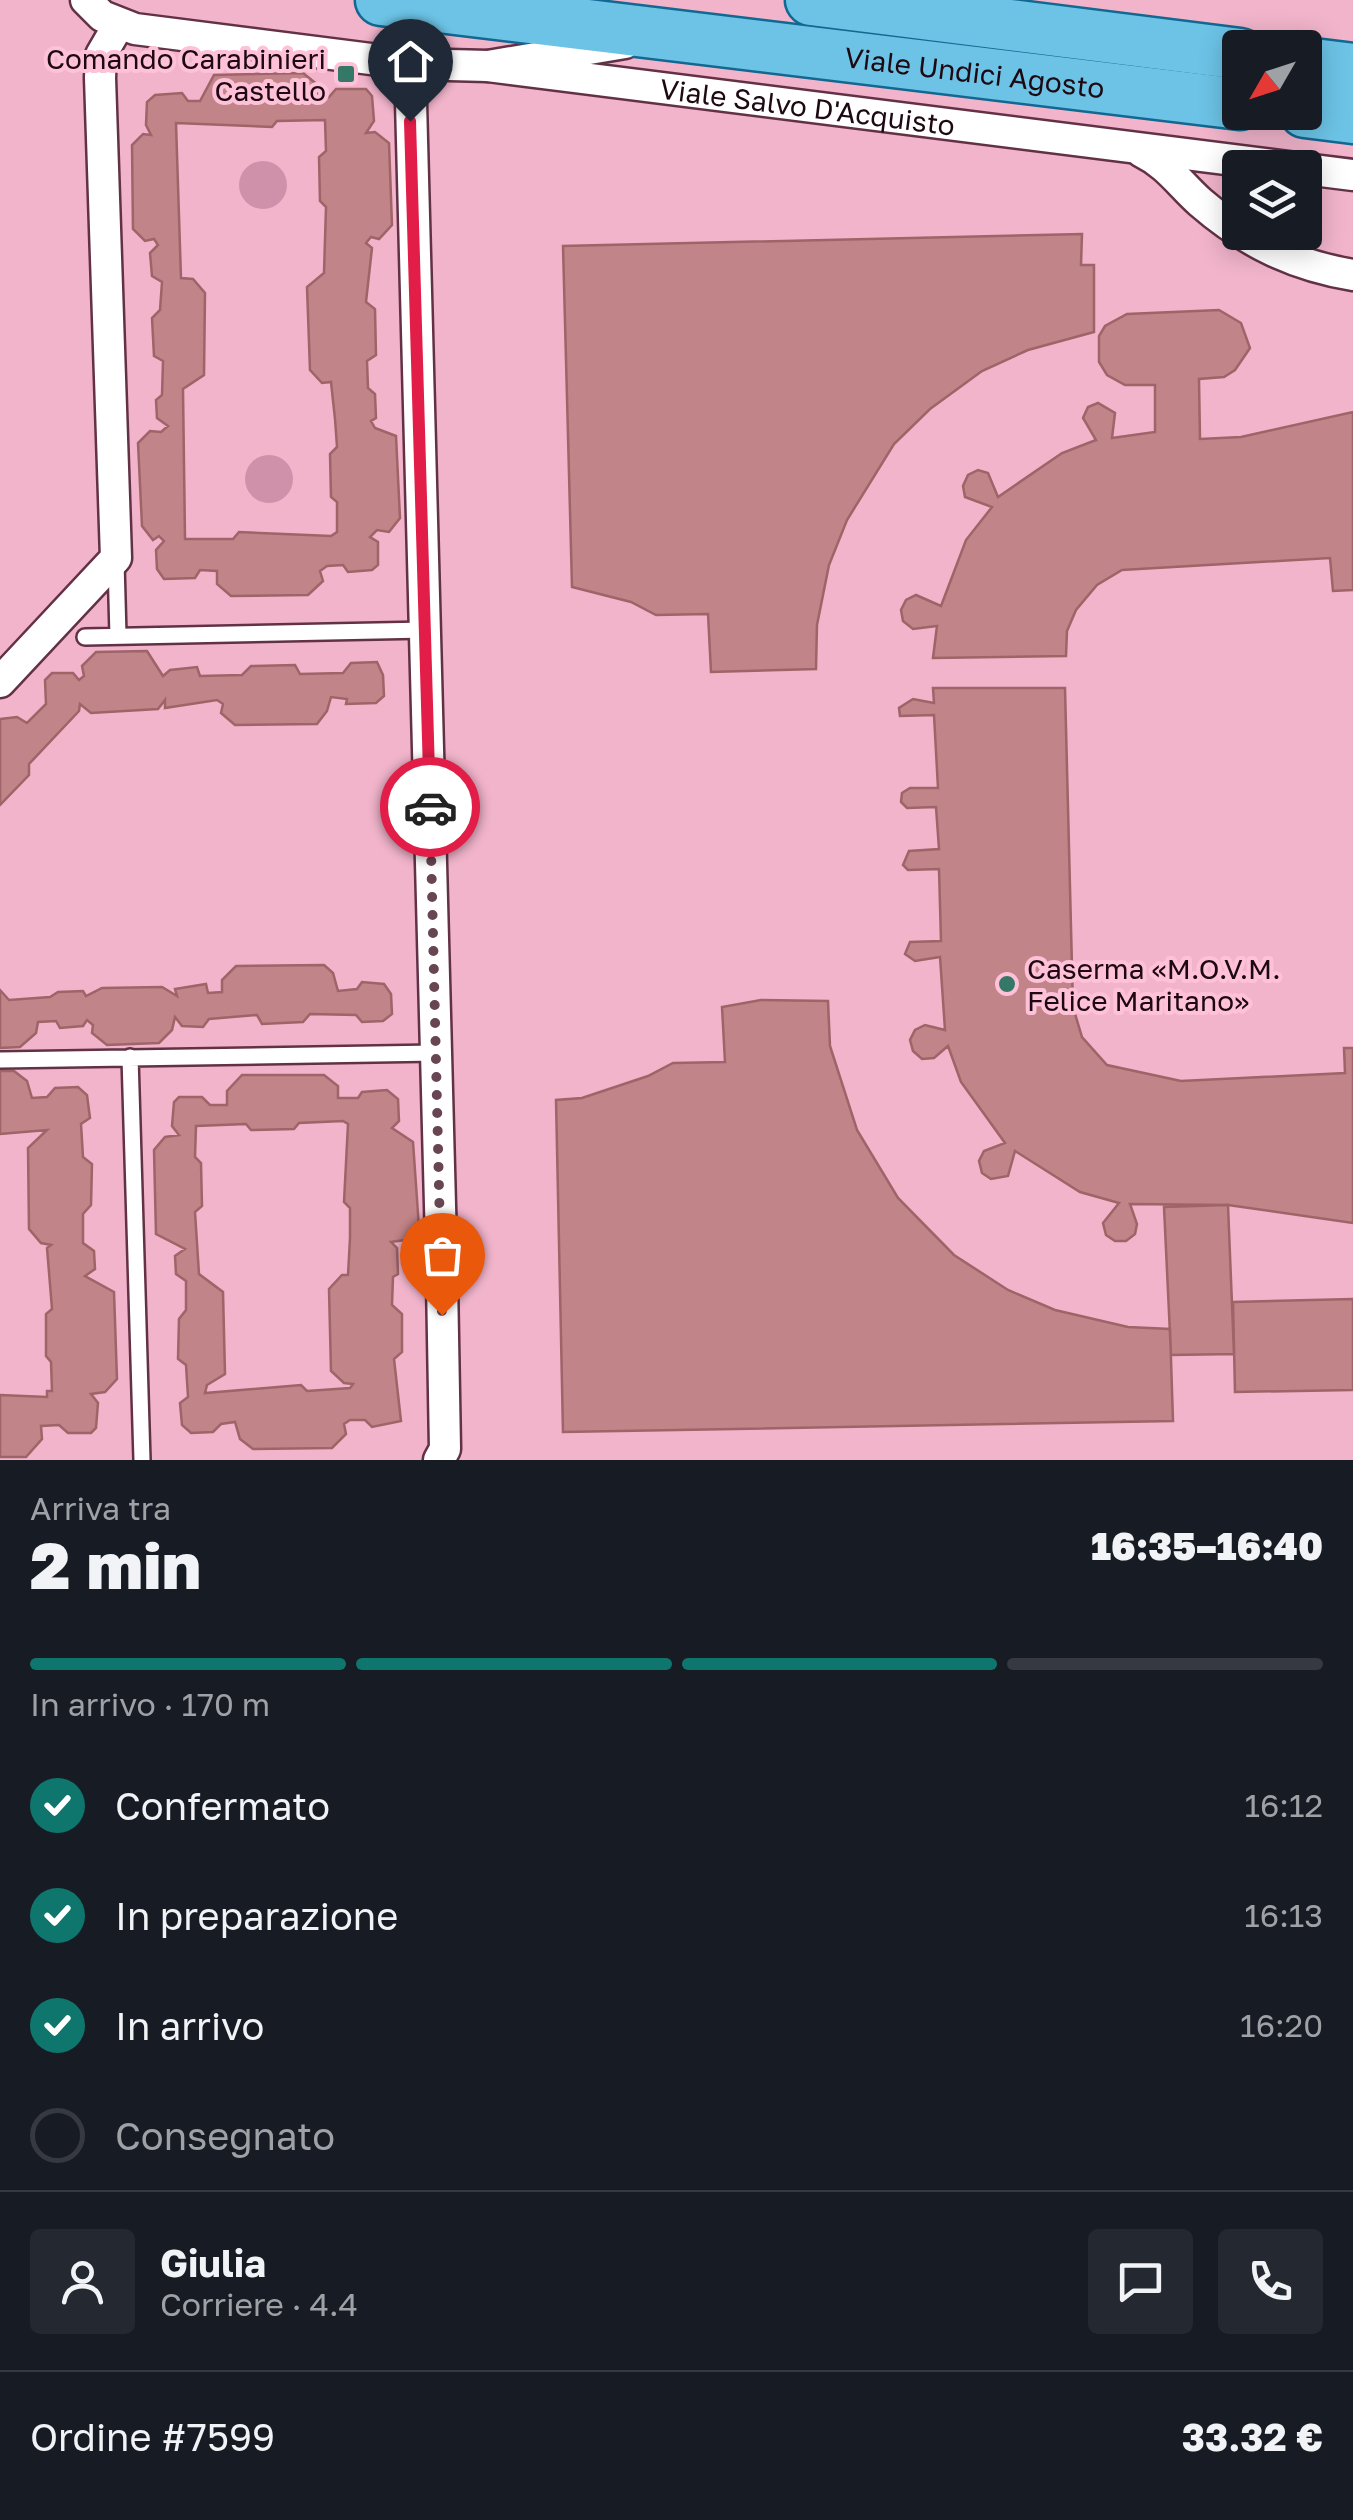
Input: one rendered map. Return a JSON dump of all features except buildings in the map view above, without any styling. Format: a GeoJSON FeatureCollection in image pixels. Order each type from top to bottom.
{"type":"FeatureCollection","features":[{"type":"Feature","properties":{"kind":"main road","name":"Viale Undici Agosto"},"geometry":{"type":"LineString","coordinates":[[381,0],[1222,102]]}},
{"type":"Feature","properties":{"kind":"main road","name":"Viale Undici Agosto"},"geometry":{"type":"LineString","coordinates":[[810,0],[1222,52]]}},
{"type":"Feature","properties":{"kind":"main road"},"geometry":{"type":"LineString","coordinates":[[1322,64],[1353,69]]}},
{"type":"Feature","properties":{"kind":"main road"},"geometry":{"type":"LineString","coordinates":[[1322,114],[1353,118]]}},
{"type":"Feature","properties":{"kind":"street","name":"Viale Undici Agosto"},"geometry":{"type":"LineString","coordinates":[[86,0],[102,16],[119,24],[410,64],[488,66],[633,42],[708,40]]}},
{"type":"Feature","properties":{"kind":"street"},"geometry":{"type":"LineString","coordinates":[[0,682],[116,558],[100,92],[101,56],[119,24]]}},
{"type":"Feature","properties":{"kind":"street"},"geometry":{"type":"LineString","coordinates":[[410,64],[436,1053],[442,1454]]}},
{"type":"Feature","properties":{"kind":"street","name":"Viale Salvo D'Acquisto"},"geometry":{"type":"LineString","coordinates":[[488,66],[1222,158]]}},
{"type":"Feature","properties":{"kind":"street","name":"Viale Salvo D'Acquisto"},"geometry":{"type":"LineString","coordinates":[[1130,146],[1169,168],[1197,199],[1252,243],[1290,260],[1353,275]]}},
{"type":"Feature","properties":{"kind":"street"},"geometry":{"type":"LineString","coordinates":[[1322,170],[1353,175]]}},
{"type":"Feature","properties":{"kind":"lane"},"geometry":{"type":"LineString","coordinates":[[116,558],[118,636]]}},
{"type":"Feature","properties":{"kind":"lane"},"geometry":{"type":"LineString","coordinates":[[85,638],[426,630]]}},
{"type":"Feature","properties":{"kind":"lane"},"geometry":{"type":"LineString","coordinates":[[0,1060],[436,1053]]}},
{"type":"Feature","properties":{"kind":"lane"},"geometry":{"type":"LineString","coordinates":[[130,1056],[142,1460]]}},
{"type":"Feature","properties":{"kind":"shaded area"},"geometry":{"type":"Polygon","coordinates":[[[263,161],[280,168],[287,185],[280,202],[263,209],[246,202],[239,185],[246,168],[263,161]]]}},
{"type":"Feature","properties":{"kind":"shaded area"},"geometry":{"type":"Polygon","coordinates":[[[269,455],[286,462],[293,479],[286,496],[269,503],[252,496],[245,479],[252,462],[269,455]]]}},
{"type":"Feature","properties":{"kind":"way so far"},"geometry":{"type":"LineString","coordinates":[[430,807],[442,1315]]}},
{"type":"Feature","properties":{"kind":"place","name":"Comando Carabinieri Castello"},"geometry":{"type":"Point","coordinates":[346,74]}},
{"type":"Feature","properties":{"kind":"place","name":"Caserma «M.O.V.M. Felice Maritano»"},"geometry":{"type":"Point","coordinates":[1007,984]}},
{"type":"Feature","properties":{"kind":"route"},"geometry":{"type":"LineString","coordinates":[[410,121],[430,807]]}}]}
